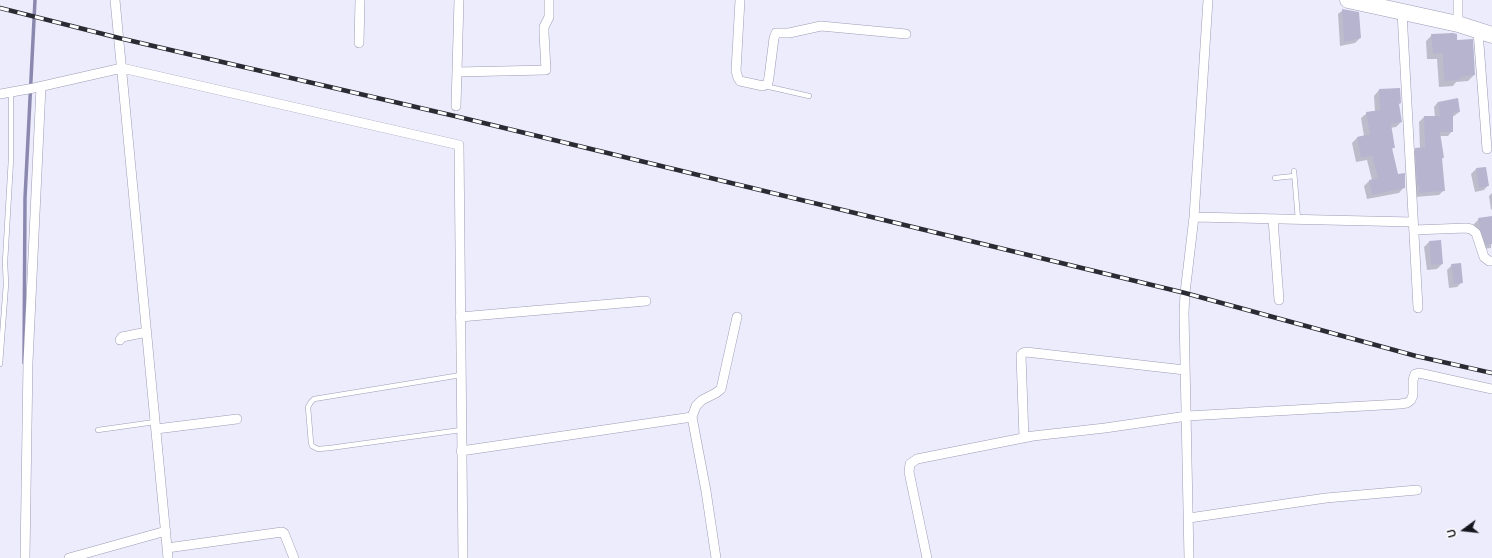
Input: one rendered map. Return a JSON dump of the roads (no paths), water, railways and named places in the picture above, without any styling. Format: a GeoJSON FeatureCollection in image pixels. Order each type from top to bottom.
{"type":"FeatureCollection","features":[{"type":"Feature","properties":{"kind":"highway"},"geometry":{"type":"LineString","coordinates":[[1348,0],[1458,24],[1485,33]]}},
{"type":"Feature","properties":{"kind":"street"},"geometry":{"type":"LineString","coordinates":[[115,0],[168,558]]}},
{"type":"Feature","properties":{"kind":"street"},"geometry":{"type":"LineString","coordinates":[[359,43],[360,0]]}},
{"type":"Feature","properties":{"kind":"street"},"geometry":{"type":"LineString","coordinates":[[456,106],[459,0]]}},
{"type":"Feature","properties":{"kind":"street"},"geometry":{"type":"LineString","coordinates":[[457,72],[546,70],[544,27],[549,17],[549,0]]}},
{"type":"Feature","properties":{"kind":"street"},"geometry":{"type":"LineString","coordinates":[[740,0],[736,71],[738,78],[740,80],[765,86],[769,77],[776,33],[788,33],[821,26],[906,34]]}},
{"type":"Feature","properties":{"kind":"street"},"geometry":{"type":"LineString","coordinates":[[1189,558],[1185,293],[1194,217],[1208,0]]}},
{"type":"Feature","properties":{"kind":"street"},"geometry":{"type":"LineString","coordinates":[[1458,0],[1458,24]]}},
{"type":"Feature","properties":{"kind":"street"},"geometry":{"type":"LineString","coordinates":[[1402,12],[1418,308]]}},
{"type":"Feature","properties":{"kind":"street"},"geometry":{"type":"LineString","coordinates":[[1485,33],[1487,149]]}},
{"type":"Feature","properties":{"kind":"street"},"geometry":{"type":"LineString","coordinates":[[0,94],[37,88],[122,68],[459,145],[462,558]]}},
{"type":"Feature","properties":{"kind":"street"},"geometry":{"type":"LineString","coordinates":[[25,558],[28,362],[37,88]]}},
{"type":"Feature","properties":{"kind":"street"},"geometry":{"type":"LineString","coordinates":[[1194,217],[1298,219],[1466,228],[1471,229],[1476,233],[1484,257],[1489,261],[1492,261]]}},
{"type":"Feature","properties":{"kind":"street"},"geometry":{"type":"LineString","coordinates":[[1273,219],[1279,300]]}},
{"type":"Feature","properties":{"kind":"street"},"geometry":{"type":"LineString","coordinates":[[460,317],[646,301]]}},
{"type":"Feature","properties":{"kind":"street"},"geometry":{"type":"LineString","coordinates":[[716,558],[706,491],[692,417],[696,406],[702,400],[716,393],[720,389],[737,317]]}},
{"type":"Feature","properties":{"kind":"street"},"geometry":{"type":"LineString","coordinates":[[120,340],[122,337],[147,332]]}},
{"type":"Feature","properties":{"kind":"street"},"geometry":{"type":"LineString","coordinates":[[1024,438],[1021,355],[1023,353],[1026,352],[1185,370]]}},
{"type":"Feature","properties":{"kind":"street"},"geometry":{"type":"LineString","coordinates":[[927,558],[909,472],[910,464],[917,459],[929,455],[1024,438],[1187,416],[1407,403],[1413,396],[1413,380],[1415,374],[1419,373],[1492,389]]}},
{"type":"Feature","properties":{"kind":"street"},"geometry":{"type":"LineString","coordinates":[[461,451],[692,417]]}},
{"type":"Feature","properties":{"kind":"street"},"geometry":{"type":"LineString","coordinates":[[156,426],[237,419]]}},
{"type":"Feature","properties":{"kind":"street"},"geometry":{"type":"LineString","coordinates":[[1189,518],[1326,498],[1417,490]]}},
{"type":"Feature","properties":{"kind":"street"},"geometry":{"type":"LineString","coordinates":[[69,558],[166,531]]}},
{"type":"Feature","properties":{"kind":"street"},"geometry":{"type":"LineString","coordinates":[[167,548],[282,532],[284,533],[294,558]]}},
{"type":"Feature","properties":{"kind":"lane"},"geometry":{"type":"LineString","coordinates":[[765,86],[809,96]]}},
{"type":"Feature","properties":{"kind":"lane"},"geometry":{"type":"LineString","coordinates":[[0,364],[6,284],[5,262],[13,92]]}},
{"type":"Feature","properties":{"kind":"lane"},"geometry":{"type":"LineString","coordinates":[[1275,178],[1294,173],[1298,219]]}},
{"type":"Feature","properties":{"kind":"lane"},"geometry":{"type":"LineString","coordinates":[[461,375],[314,399],[308,407],[311,443],[312,446],[318,449],[461,430]]}},
{"type":"Feature","properties":{"kind":"lane"},"geometry":{"type":"LineString","coordinates":[[98,430],[156,426]]}},
{"type":"Feature","properties":{"kind":"waterway"},"geometry":{"type":"LineString","coordinates":[[24,363],[25,198],[35,0]]}},
{"type":"Feature","properties":{"kind":"railway"},"geometry":{"type":"LineString","coordinates":[[0,8],[119,38],[459,117],[1185,293],[1416,356],[1492,373]]}}]}
